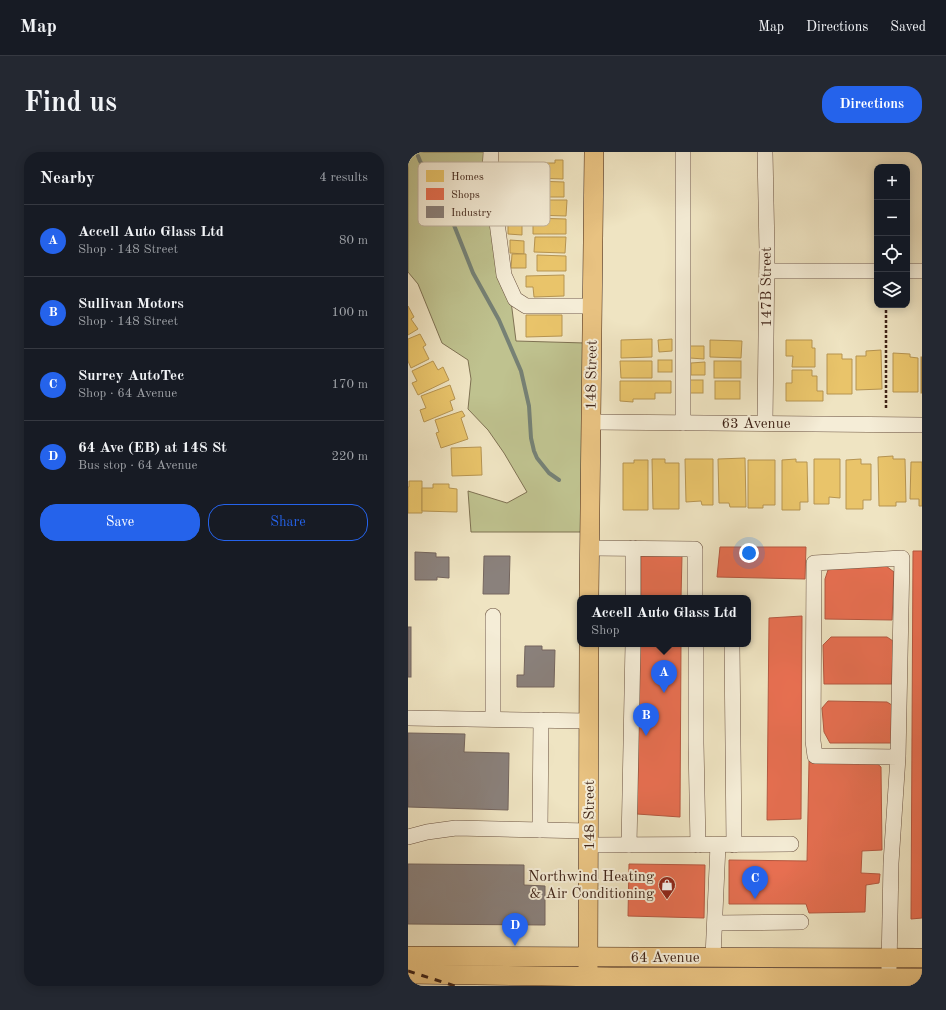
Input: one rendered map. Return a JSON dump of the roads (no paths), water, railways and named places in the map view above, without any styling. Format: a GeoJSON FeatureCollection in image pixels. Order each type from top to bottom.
{"type":"FeatureCollection","features":[{"type":"Feature","properties":{"kind":"main road","name":"148 Street"},"geometry":{"type":"LineString","coordinates":[[590,595],[594,152]]}},
{"type":"Feature","properties":{"kind":"main road","name":"148 Street"},"geometry":{"type":"LineString","coordinates":[[588,981],[589,647]]}},
{"type":"Feature","properties":{"kind":"main road","name":"64 Avenue"},"geometry":{"type":"LineString","coordinates":[[408,956],[922,958]]}},
{"type":"Feature","properties":{"kind":"main road","name":"64 Avenue"},"geometry":{"type":"LineString","coordinates":[[408,974],[588,981],[811,982],[922,978]]}},
{"type":"Feature","properties":{"kind":"street"},"geometry":{"type":"LineString","coordinates":[[683,152],[683,423]]}},
{"type":"Feature","properties":{"kind":"street","name":"147B Street"},"geometry":{"type":"LineString","coordinates":[[765,152],[767,271],[765,423]]}},
{"type":"Feature","properties":{"kind":"street"},"geometry":{"type":"LineString","coordinates":[[497,226],[504,275],[515,299],[526,306],[592,306]]}},
{"type":"Feature","properties":{"kind":"street"},"geometry":{"type":"LineString","coordinates":[[767,271],[874,271]]}},
{"type":"Feature","properties":{"kind":"street"},"geometry":{"type":"LineString","coordinates":[[910,271],[922,271]]}},
{"type":"Feature","properties":{"kind":"street","name":"63 Avenue"},"geometry":{"type":"LineString","coordinates":[[591,422],[922,425]]}},
{"type":"Feature","properties":{"kind":"street"},"geometry":{"type":"LineString","coordinates":[[590,548],[695,549],[695,595]]}},
{"type":"Feature","properties":{"kind":"street"},"geometry":{"type":"LineString","coordinates":[[633,548],[633,595]]}},
{"type":"Feature","properties":{"kind":"street"},"geometry":{"type":"LineString","coordinates":[[889,978],[891,863],[898,757],[902,558],[814,563],[813,741],[815,756],[898,757]]}},
{"type":"Feature","properties":{"kind":"street"},"geometry":{"type":"LineString","coordinates":[[493,616],[493,719]]}},
{"type":"Feature","properties":{"kind":"street"},"geometry":{"type":"LineString","coordinates":[[630,845],[633,647]]}},
{"type":"Feature","properties":{"kind":"street"},"geometry":{"type":"LineString","coordinates":[[696,647],[698,845]]}},
{"type":"Feature","properties":{"kind":"street"},"geometry":{"type":"LineString","coordinates":[[732,647],[734,845]]}},
{"type":"Feature","properties":{"kind":"street"},"geometry":{"type":"LineString","coordinates":[[408,718],[589,721]]}},
{"type":"Feature","properties":{"kind":"street"},"geometry":{"type":"LineString","coordinates":[[540,830],[541,720]]}},
{"type":"Feature","properties":{"kind":"street"},"geometry":{"type":"LineString","coordinates":[[408,837],[427,832],[456,828],[540,830],[630,845],[791,844]]}},
{"type":"Feature","properties":{"kind":"street"},"geometry":{"type":"LineString","coordinates":[[714,957],[718,845]]}},
{"type":"Feature","properties":{"kind":"street"},"geometry":{"type":"LineString","coordinates":[[715,923],[801,922]]}},
{"type":"Feature","properties":{"kind":"waterway"},"geometry":{"type":"LineString","coordinates":[[418,156],[421,162]]}},
{"type":"Feature","properties":{"kind":"waterway"},"geometry":{"type":"LineString","coordinates":[[454,226],[473,273],[499,320],[521,371],[529,406],[531,438],[534,451],[537,458],[549,473],[559,480]]}},
{"type":"Feature","properties":{"kind":"railway"},"geometry":{"type":"LineString","coordinates":[[408,971],[455,986]]}},
{"type":"Feature","properties":{"kind":"place","name":"Accell Auto Glass Ltd"},"geometry":{"type":"Point","coordinates":[664,693]}},
{"type":"Feature","properties":{"kind":"place","name":"Sullivan Motors"},"geometry":{"type":"Point","coordinates":[646,736]}},
{"type":"Feature","properties":{"kind":"place","name":"Surrey AutoTec"},"geometry":{"type":"Point","coordinates":[755,899]}},
{"type":"Feature","properties":{"kind":"place","name":"Northwind Heating & Air Conditioning"},"geometry":{"type":"Point","coordinates":[667,900]}},
{"type":"Feature","properties":{"kind":"place","name":"64 Ave (EB) at 148 St"},"geometry":{"type":"Point","coordinates":[515,946]}}]}
